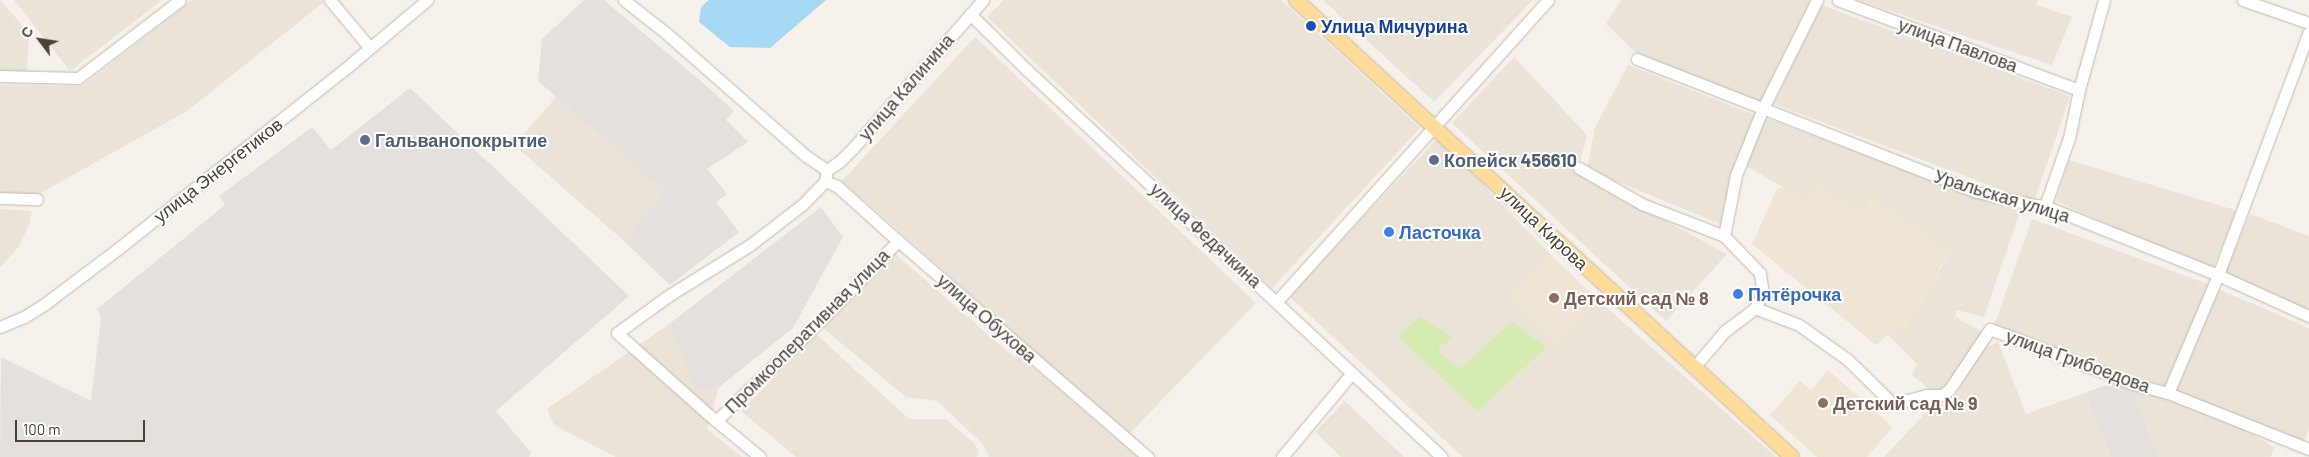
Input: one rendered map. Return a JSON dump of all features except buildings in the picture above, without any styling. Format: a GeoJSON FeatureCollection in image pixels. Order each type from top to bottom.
{"type":"FeatureCollection","features":[{"type":"Feature","properties":{"kind":"main road","name":"улица Кирова"},"geometry":{"type":"LineString","coordinates":[[1296,0],[1792,457]]}},
{"type":"Feature","properties":{"kind":"street"},"geometry":{"type":"LineString","coordinates":[[0,76],[78,78],[180,0]]}},
{"type":"Feature","properties":{"kind":"street"},"geometry":{"type":"LineString","coordinates":[[330,0],[370,48]]}},
{"type":"Feature","properties":{"kind":"street","name":"улица Энергетиков"},"geometry":{"type":"LineString","coordinates":[[0,327],[24,317],[59,294],[370,48],[427,0]]}},
{"type":"Feature","properties":{"kind":"street","name":"улица Обухова"},"geometry":{"type":"LineString","coordinates":[[624,0],[666,33],[806,156],[898,241],[1148,457]]}},
{"type":"Feature","properties":{"kind":"street","name":"улица Калинина"},"geometry":{"type":"LineString","coordinates":[[826,175],[853,148],[983,0]]}},
{"type":"Feature","properties":{"kind":"street"},"geometry":{"type":"LineString","coordinates":[[1277,301],[1433,125],[1548,0]]}},
{"type":"Feature","properties":{"kind":"street"},"geometry":{"type":"LineString","coordinates":[[1724,236],[1736,175],[1763,108],[1817,0]]}},
{"type":"Feature","properties":{"kind":"street","name":"улица Павлова"},"geometry":{"type":"LineString","coordinates":[[1838,0],[2079,90]]}},
{"type":"Feature","properties":{"kind":"street"},"geometry":{"type":"LineString","coordinates":[[2045,206],[2069,138],[2079,90],[2104,0]]}},
{"type":"Feature","properties":{"kind":"street"},"geometry":{"type":"LineString","coordinates":[[2243,0],[2309,23]]}},
{"type":"Feature","properties":{"kind":"street","name":"улица Федячкина"},"geometry":{"type":"LineString","coordinates":[[970,14],[1027,70],[1277,301],[1442,457]]}},
{"type":"Feature","properties":{"kind":"street"},"geometry":{"type":"LineString","coordinates":[[2168,393],[2218,274],[2309,32]]}},
{"type":"Feature","properties":{"kind":"street","name":"Уральская улица"},"geometry":{"type":"LineString","coordinates":[[1637,59],[1977,192],[2045,206],[2218,274],[2309,316]]}},
{"type":"Feature","properties":{"kind":"street"},"geometry":{"type":"LineString","coordinates":[[1578,168],[1642,204],[1724,236],[1760,273],[1763,293],[1755,308],[1725,331],[1694,367]]}},
{"type":"Feature","properties":{"kind":"street"},"geometry":{"type":"LineString","coordinates":[[760,457],[716,421],[617,332],[668,296],[750,245],[803,204],[826,175]]}},
{"type":"Feature","properties":{"kind":"street"},"geometry":{"type":"LineString","coordinates":[[0,198],[37,199]]}},
{"type":"Feature","properties":{"kind":"street","name":"Промкооперативная улица"},"geometry":{"type":"LineString","coordinates":[[716,421],[815,326],[898,241]]}},
{"type":"Feature","properties":{"kind":"street","name":"улица Грибоедова"},"geometry":{"type":"LineString","coordinates":[[1755,308],[1799,324],[1848,360],[1893,404],[1926,395],[1942,395],[1948,390],[1990,329],[2134,384],[2168,393],[2309,448]]}},
{"type":"Feature","properties":{"kind":"street"},"geometry":{"type":"LineString","coordinates":[[1282,457],[1352,373]]}},
{"type":"Feature","properties":{"kind":"shaded area"},"geometry":{"type":"Polygon","coordinates":[[[0,0],[29,33],[27,72],[0,71],[0,0]]]}},
{"type":"Feature","properties":{"kind":"shaded area"},"geometry":{"type":"Polygon","coordinates":[[[14,0],[162,0],[70,71],[14,0]]]}},
{"type":"Feature","properties":{"kind":"shaded area"},"geometry":{"type":"Polygon","coordinates":[[[192,0],[322,0],[324,2],[187,111],[37,195],[0,193],[0,85],[82,86],[192,0]]]}},
{"type":"Feature","properties":{"kind":"shaded area"},"geometry":{"type":"Polygon","coordinates":[[[584,0],[604,0],[703,83],[734,111],[726,120],[748,142],[707,169],[727,194],[716,202],[739,232],[670,285],[624,241],[666,192],[538,81],[542,39],[584,0]]]}},
{"type":"Feature","properties":{"kind":"shaded area"},"geometry":{"type":"Polygon","coordinates":[[[1004,0],[1281,0],[1420,128],[1272,288],[987,17],[1004,0]]]}},
{"type":"Feature","properties":{"kind":"shaded area"},"geometry":{"type":"Polygon","coordinates":[[[1323,0],[1533,0],[1434,102],[1323,0]]]}},
{"type":"Feature","properties":{"kind":"shaded area"},"geometry":{"type":"Polygon","coordinates":[[[1621,0],[1815,0],[1764,104],[1635,52],[1606,24],[1621,0]]]}},
{"type":"Feature","properties":{"kind":"shaded area"},"geometry":{"type":"Polygon","coordinates":[[[1858,0],[2038,0],[2036,5],[2072,17],[2052,65],[1858,0]]]}},
{"type":"Feature","properties":{"kind":"shaded area"},"geometry":{"type":"Polygon","coordinates":[[[1821,5],[2070,96],[2034,202],[1774,104],[1821,5]]]}},
{"type":"Feature","properties":{"kind":"shaded area"},"geometry":{"type":"Polygon","coordinates":[[[975,37],[1256,303],[1129,434],[842,181],[975,37]]]}},
{"type":"Feature","properties":{"kind":"shaded area"},"geometry":{"type":"Polygon","coordinates":[[[1514,57],[1587,135],[1577,173],[1727,254],[1666,321],[1452,123],[1514,57]]]}},
{"type":"Feature","properties":{"kind":"shaded area"},"geometry":{"type":"Polygon","coordinates":[[[1628,65],[1755,115],[1731,176],[1720,224],[1587,169],[1595,128],[1628,65]]]}},
{"type":"Feature","properties":{"kind":"shaded area"},"geometry":{"type":"Polygon","coordinates":[[[410,88],[629,296],[496,411],[531,453],[529,457],[0,457],[1,357],[91,401],[101,318],[97,309],[225,205],[219,196],[312,127],[331,150],[410,88]]]}},
{"type":"Feature","properties":{"kind":"shaded area"},"geometry":{"type":"Polygon","coordinates":[[[557,96],[667,192],[624,241],[514,145],[557,96]]]}},
{"type":"Feature","properties":{"kind":"shaded area"},"geometry":{"type":"Polygon","coordinates":[[[1765,118],[2020,212],[1984,317],[1957,310],[1955,317],[1982,332],[1943,390],[1934,393],[1912,375],[1917,364],[1888,335],[1906,327],[1949,254],[1873,198],[1859,214],[1816,187],[1805,200],[1743,164],[1765,118]]]}},
{"type":"Feature","properties":{"kind":"shaded area"},"geometry":{"type":"Polygon","coordinates":[[[1438,138],[1550,254],[1510,295],[1558,342],[1599,301],[1776,457],[1463,457],[1289,296],[1438,138]]]}},
{"type":"Feature","properties":{"kind":"shaded area"},"geometry":{"type":"Polygon","coordinates":[[[2069,160],[2238,211],[2211,271],[2056,201],[2069,160]]]}},
{"type":"Feature","properties":{"kind":"shaded area"},"geometry":{"type":"Polygon","coordinates":[[[1784,187],[1805,200],[1816,187],[1859,214],[1873,198],[1950,253],[1939,268],[1940,278],[1906,327],[1888,335],[1876,345],[1752,244],[1777,189],[1784,187]]]}},
{"type":"Feature","properties":{"kind":"shaded area"},"geometry":{"type":"Polygon","coordinates":[[[821,207],[843,237],[793,328],[719,387],[697,391],[669,324],[821,207]]]}},
{"type":"Feature","properties":{"kind":"shaded area"},"geometry":{"type":"Polygon","coordinates":[[[0,209],[32,211],[29,225],[19,246],[0,268],[0,209]]]}},
{"type":"Feature","properties":{"kind":"shaded area"},"geometry":{"type":"Polygon","coordinates":[[[2250,214],[2309,236],[2309,312],[2225,273],[2250,214]]]}},
{"type":"Feature","properties":{"kind":"shaded area"},"geometry":{"type":"Polygon","coordinates":[[[2032,219],[2210,285],[2166,387],[1994,326],[2032,219]]]}},
{"type":"Feature","properties":{"kind":"shaded area"},"geometry":{"type":"Polygon","coordinates":[[[893,252],[1015,358],[1019,355],[1138,457],[989,457],[982,443],[937,401],[906,397],[823,328],[893,252]]]}},
{"type":"Feature","properties":{"kind":"shaded area","name":"Детский сад № 8"},"geometry":{"type":"Polygon","coordinates":[[[1550,254],[1599,301],[1558,342],[1510,295],[1550,254]]]}},
{"type":"Feature","properties":{"kind":"shaded area"},"geometry":{"type":"Polygon","coordinates":[[[2218,289],[2309,328],[2309,428],[2303,443],[2175,390],[2218,289]]]}},
{"type":"Feature","properties":{"kind":"shaded area"},"geometry":{"type":"Polygon","coordinates":[[[669,324],[697,390],[719,387],[707,429],[742,457],[616,457],[554,425],[547,409],[669,324]]]}},
{"type":"Feature","properties":{"kind":"shaded area"},"geometry":{"type":"Polygon","coordinates":[[[817,335],[909,419],[946,419],[975,444],[979,454],[976,457],[796,457],[741,411],[817,335]]]}},
{"type":"Feature","properties":{"kind":"shaded area"},"geometry":{"type":"Polygon","coordinates":[[[1998,342],[2026,414],[2085,393],[2111,457],[1884,457],[1931,407],[1953,401],[1979,351],[1998,342]]]}},
{"type":"Feature","properties":{"kind":"shaded area","name":"Детский сад № 9"},"geometry":{"type":"Polygon","coordinates":[[[1828,370],[1893,427],[1867,457],[1817,457],[1770,415],[1800,381],[1811,390],[1828,370]]]}},
{"type":"Feature","properties":{"kind":"shaded area"},"geometry":{"type":"Polygon","coordinates":[[[2117,381],[2131,390],[2159,457],[2111,457],[2085,393],[2117,381]]]}},
{"type":"Feature","properties":{"kind":"shaded area"},"geometry":{"type":"Polygon","coordinates":[[[2131,390],[2162,395],[2231,421],[2275,448],[2270,457],[2159,457],[2131,390]]]}},
{"type":"Feature","properties":{"kind":"shaded area"},"geometry":{"type":"Polygon","coordinates":[[[1345,401],[1404,457],[1341,457],[1315,432],[1345,401]]]}},
{"type":"Feature","properties":{"kind":"green space"},"geometry":{"type":"Polygon","coordinates":[[[1420,316],[1452,337],[1437,350],[1459,369],[1512,322],[1546,347],[1478,411],[1398,337],[1420,316]]]}},
{"type":"Feature","properties":{"kind":"water"},"geometry":{"type":"Polygon","coordinates":[[[709,0],[826,0],[770,48],[730,47],[699,22],[701,7],[709,0]]]}},
{"type":"Feature","properties":{"kind":"place","name":"Улица Мичурина"},"geometry":{"type":"Point","coordinates":[1311,26]}},
{"type":"Feature","properties":{"kind":"place","name":"Гальванопокрытие"},"geometry":{"type":"Point","coordinates":[365,140]}},
{"type":"Feature","properties":{"kind":"place","name":"Копейск 456610"},"geometry":{"type":"Point","coordinates":[1434,160]}},
{"type":"Feature","properties":{"kind":"place","name":"Ласточка"},"geometry":{"type":"Point","coordinates":[1389,232]}},
{"type":"Feature","properties":{"kind":"place","name":"Пятёрочка"},"geometry":{"type":"Point","coordinates":[1738,294]}},
{"type":"Feature","properties":{"kind":"place","name":"Детский сад № 8"},"geometry":{"type":"Point","coordinates":[1554,298]}},
{"type":"Feature","properties":{"kind":"place","name":"Детский сад № 9"},"geometry":{"type":"Point","coordinates":[1823,403]}}]}
